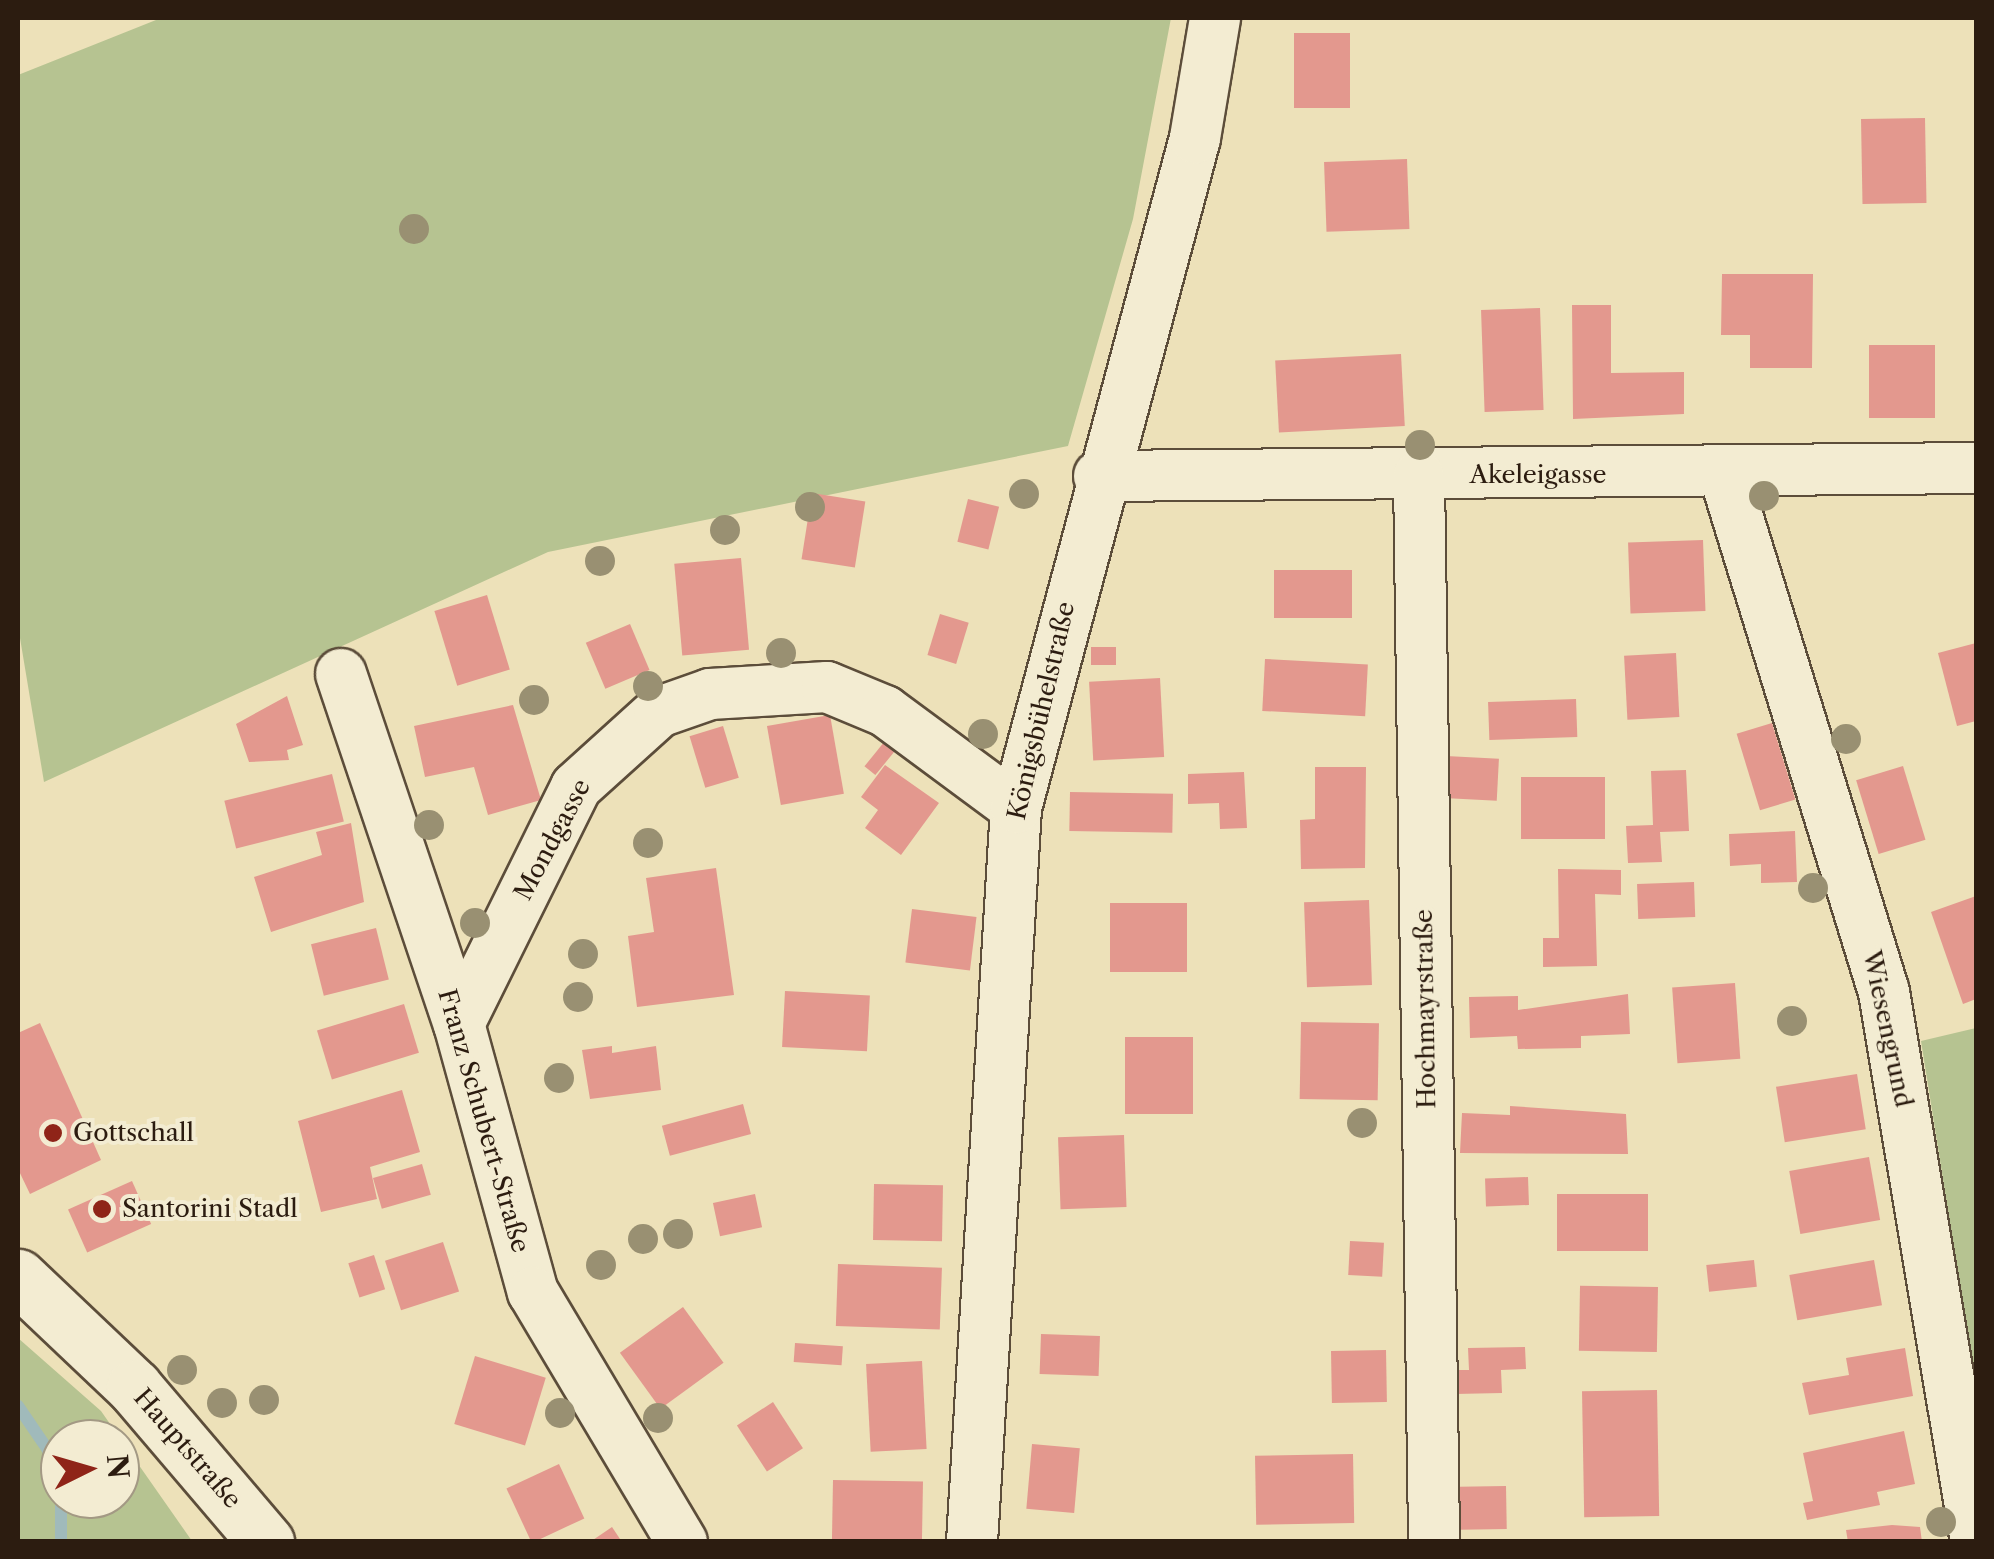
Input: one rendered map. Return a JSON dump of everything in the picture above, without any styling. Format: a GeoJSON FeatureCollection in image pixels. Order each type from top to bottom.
{"type":"FeatureCollection","features":[{"type":"Feature","properties":{"kind":"main road","name":"Hauptstraße"},"geometry":{"type":"LineString","coordinates":[[18,1277],[134,1387],[266,1542]]}},
{"type":"Feature","properties":{"kind":"street","name":"Königsbühelstraße"},"geometry":{"type":"LineString","coordinates":[[972,1542],[1016,808],[1099,476],[1195,138],[1215,18]]}},
{"type":"Feature","properties":{"kind":"street","name":"Akeleigasse"},"geometry":{"type":"LineString","coordinates":[[1099,476],[1976,468]]}},
{"type":"Feature","properties":{"kind":"street","name":"Wiesengrund"},"geometry":{"type":"LineString","coordinates":[[1724,473],[1884,992],[1976,1542]]}},
{"type":"Feature","properties":{"kind":"street","name":"Hochmayrstraße"},"geometry":{"type":"LineString","coordinates":[[1419,476],[1434,1542]]}},
{"type":"Feature","properties":{"kind":"street","name":"Franz Schubert-Straße"},"geometry":{"type":"LineString","coordinates":[[340,674],[460,1024],[533,1292],[682,1542]]}},
{"type":"Feature","properties":{"kind":"street","name":"Mondgasse"},"geometry":{"type":"LineString","coordinates":[[460,1024],[576,788],[660,712],[710,694],[828,687],[885,711],[1016,808]]}},
{"type":"Feature","properties":{"kind":"green space"},"geometry":{"type":"Polygon","coordinates":[[[161,18],[1171,18],[1133,219],[1068,446],[548,552],[44,782],[18,626],[18,75],[161,18]]]}},
{"type":"Feature","properties":{"kind":"green space"},"geometry":{"type":"Polygon","coordinates":[[[1976,1028],[1976,1374],[1974,1374],[1921,1041],[1976,1028]]]}},
{"type":"Feature","properties":{"kind":"green space"},"geometry":{"type":"Polygon","coordinates":[[[18,1338],[107,1419],[40,1419],[40,1519],[140,1519],[140,1467],[192,1541],[18,1541],[18,1338]]]}},
{"type":"Feature","properties":{"kind":"building"},"geometry":{"type":"Polygon","coordinates":[[[1294,33],[1350,33],[1350,108],[1294,108],[1294,33]]]}},
{"type":"Feature","properties":{"kind":"building"},"geometry":{"type":"Polygon","coordinates":[[[1925,118],[1926,203],[1862,204],[1861,119],[1925,118]]]}},
{"type":"Feature","properties":{"kind":"building"},"geometry":{"type":"Polygon","coordinates":[[[1407,159],[1409,229],[1326,232],[1324,162],[1407,159]]]}},
{"type":"Feature","properties":{"kind":"building"},"geometry":{"type":"Polygon","coordinates":[[[1722,274],[1813,274],[1812,368],[1750,368],[1750,335],[1721,335],[1722,274]]]}},
{"type":"Feature","properties":{"kind":"building"},"geometry":{"type":"Polygon","coordinates":[[[1572,305],[1611,305],[1611,373],[1684,372],[1684,414],[1573,419],[1572,305]]]}},
{"type":"Feature","properties":{"kind":"building"},"geometry":{"type":"Polygon","coordinates":[[[1540,308],[1544,410],[1485,412],[1481,310],[1540,308]]]}},
{"type":"Feature","properties":{"kind":"building"},"geometry":{"type":"Polygon","coordinates":[[[1869,345],[1935,345],[1935,418],[1869,418],[1869,345]]]}},
{"type":"Feature","properties":{"kind":"building"},"geometry":{"type":"Polygon","coordinates":[[[1401,354],[1405,426],[1279,432],[1275,361],[1401,354]]]}},
{"type":"Feature","properties":{"kind":"building"},"geometry":{"type":"Polygon","coordinates":[[[812,493],[865,501],[855,568],[802,559],[812,493]]]}},
{"type":"Feature","properties":{"kind":"building"},"geometry":{"type":"Polygon","coordinates":[[[968,499],[999,507],[988,549],[957,542],[968,499]]]}},
{"type":"Feature","properties":{"kind":"building"},"geometry":{"type":"Polygon","coordinates":[[[1703,540],[1705,611],[1631,614],[1628,543],[1703,540]]]}},
{"type":"Feature","properties":{"kind":"building"},"geometry":{"type":"Polygon","coordinates":[[[741,558],[749,650],[682,655],[674,564],[741,558]]]}},
{"type":"Feature","properties":{"kind":"building"},"geometry":{"type":"Polygon","coordinates":[[[1274,570],[1352,570],[1352,618],[1274,618],[1274,570]]]}},
{"type":"Feature","properties":{"kind":"building"},"geometry":{"type":"Polygon","coordinates":[[[487,595],[510,670],[457,686],[434,611],[487,595]]]}},
{"type":"Feature","properties":{"kind":"building"},"geometry":{"type":"Polygon","coordinates":[[[940,614],[969,623],[956,664],[927,655],[940,614]]]}},
{"type":"Feature","properties":{"kind":"building"},"geometry":{"type":"Polygon","coordinates":[[[630,624],[650,670],[605,689],[586,643],[630,624]]]}},
{"type":"Feature","properties":{"kind":"building"},"geometry":{"type":"Polygon","coordinates":[[[1976,643],[1976,721],[1957,726],[1938,653],[1976,643]]]}},
{"type":"Feature","properties":{"kind":"building"},"geometry":{"type":"Polygon","coordinates":[[[1091,647],[1116,647],[1116,665],[1091,665],[1091,647]]]}},
{"type":"Feature","properties":{"kind":"building"},"geometry":{"type":"Polygon","coordinates":[[[1676,653],[1679,717],[1627,720],[1624,656],[1676,653]]]}},
{"type":"Feature","properties":{"kind":"building"},"geometry":{"type":"Polygon","coordinates":[[[1265,659],[1368,664],[1365,716],[1262,711],[1265,659]]]}},
{"type":"Feature","properties":{"kind":"building"},"geometry":{"type":"Polygon","coordinates":[[[1160,678],[1164,757],[1093,761],[1089,682],[1160,678]]]}},
{"type":"Feature","properties":{"kind":"building"},"geometry":{"type":"Polygon","coordinates":[[[287,696],[303,745],[287,750],[289,760],[249,762],[236,724],[287,696]]]}},
{"type":"Feature","properties":{"kind":"building"},"geometry":{"type":"Polygon","coordinates":[[[1576,699],[1577,737],[1489,740],[1488,702],[1576,699]]]}},
{"type":"Feature","properties":{"kind":"building"},"geometry":{"type":"Polygon","coordinates":[[[513,705],[541,800],[488,815],[474,767],[425,777],[414,726],[513,705]]]}},
{"type":"Feature","properties":{"kind":"building"},"geometry":{"type":"Polygon","coordinates":[[[830,715],[844,794],[781,805],[767,726],[830,715]]]}},
{"type":"Feature","properties":{"kind":"building"},"geometry":{"type":"Polygon","coordinates":[[[1772,723],[1795,800],[1760,810],[1737,734],[1772,723]]]}},
{"type":"Feature","properties":{"kind":"building"},"geometry":{"type":"Polygon","coordinates":[[[723,726],[739,778],[705,788],[690,736],[723,726]]]}},
{"type":"Feature","properties":{"kind":"building"},"geometry":{"type":"Polygon","coordinates":[[[889,736],[900,745],[875,775],[864,766],[889,736]]]}},
{"type":"Feature","properties":{"kind":"building"},"geometry":{"type":"Polygon","coordinates":[[[1446,756],[1499,759],[1497,801],[1444,798],[1446,756]]]}},
{"type":"Feature","properties":{"kind":"building"},"geometry":{"type":"Polygon","coordinates":[[[885,765],[939,803],[901,855],[865,828],[878,810],[861,797],[885,765]]]}},
{"type":"Feature","properties":{"kind":"building"},"geometry":{"type":"Polygon","coordinates":[[[1903,766],[1926,840],[1879,854],[1856,780],[1903,766]]]}},
{"type":"Feature","properties":{"kind":"building"},"geometry":{"type":"Polygon","coordinates":[[[1315,767],[1366,767],[1365,868],[1301,869],[1300,820],[1315,819],[1315,767]]]}},
{"type":"Feature","properties":{"kind":"building"},"geometry":{"type":"Polygon","coordinates":[[[1686,770],[1689,831],[1660,832],[1662,862],[1628,863],[1626,826],[1653,825],[1651,771],[1686,770]]]}},
{"type":"Feature","properties":{"kind":"building"},"geometry":{"type":"Polygon","coordinates":[[[1244,772],[1247,828],[1220,829],[1219,803],[1188,804],[1188,774],[1244,772]]]}},
{"type":"Feature","properties":{"kind":"building"},"geometry":{"type":"Polygon","coordinates":[[[332,774],[344,822],[236,848],[224,801],[332,774]]]}},
{"type":"Feature","properties":{"kind":"building"},"geometry":{"type":"Polygon","coordinates":[[[1521,777],[1605,777],[1605,839],[1521,839],[1521,777]]]}},
{"type":"Feature","properties":{"kind":"building"},"geometry":{"type":"Polygon","coordinates":[[[1070,792],[1173,794],[1172,833],[1069,831],[1070,792]]]}},
{"type":"Feature","properties":{"kind":"building"},"geometry":{"type":"Polygon","coordinates":[[[351,823],[364,902],[271,932],[254,877],[322,855],[316,832],[351,823]]]}},
{"type":"Feature","properties":{"kind":"building"},"geometry":{"type":"Polygon","coordinates":[[[1795,831],[1797,882],[1761,883],[1761,864],[1730,866],[1729,834],[1795,831]]]}},
{"type":"Feature","properties":{"kind":"building"},"geometry":{"type":"Polygon","coordinates":[[[716,868],[734,995],[637,1007],[628,936],[654,932],[646,878],[716,868]]]}},
{"type":"Feature","properties":{"kind":"building"},"geometry":{"type":"Polygon","coordinates":[[[1558,869],[1621,870],[1621,895],[1595,894],[1597,966],[1543,967],[1543,938],[1559,938],[1558,869]]]}},
{"type":"Feature","properties":{"kind":"building"},"geometry":{"type":"Polygon","coordinates":[[[1694,882],[1695,917],[1638,919],[1637,884],[1694,882]]]}},
{"type":"Feature","properties":{"kind":"building"},"geometry":{"type":"Polygon","coordinates":[[[1976,896],[1976,999],[1963,1004],[1931,912],[1976,896]]]}},
{"type":"Feature","properties":{"kind":"building"},"geometry":{"type":"Polygon","coordinates":[[[1369,900],[1372,985],[1307,987],[1304,902],[1369,900]]]}},
{"type":"Feature","properties":{"kind":"building"},"geometry":{"type":"Polygon","coordinates":[[[1110,903],[1187,903],[1187,972],[1110,972],[1110,903]]]}},
{"type":"Feature","properties":{"kind":"building"},"geometry":{"type":"Polygon","coordinates":[[[912,909],[977,917],[970,971],[905,963],[912,909]]]}},
{"type":"Feature","properties":{"kind":"building"},"geometry":{"type":"Polygon","coordinates":[[[376,928],[389,979],[324,996],[311,944],[376,928]]]}},
{"type":"Feature","properties":{"kind":"building"},"geometry":{"type":"Polygon","coordinates":[[[1735,983],[1740,1059],[1677,1063],[1672,987],[1735,983]]]}},
{"type":"Feature","properties":{"kind":"building"},"geometry":{"type":"Polygon","coordinates":[[[785,991],[870,995],[867,1051],[782,1047],[785,991]]]}},
{"type":"Feature","properties":{"kind":"building"},"geometry":{"type":"Polygon","coordinates":[[[1628,994],[1630,1034],[1581,1036],[1581,1048],[1518,1049],[1517,1036],[1470,1038],[1469,997],[1518,996],[1518,1010],[1628,994]]]}},
{"type":"Feature","properties":{"kind":"building"},"geometry":{"type":"Polygon","coordinates":[[[404,1004],[419,1053],[332,1079],[317,1031],[404,1004]]]}},
{"type":"Feature","properties":{"kind":"building"},"geometry":{"type":"Polygon","coordinates":[[[1301,1022],[1379,1023],[1378,1100],[1300,1099],[1301,1022]]]}},
{"type":"Feature","properties":{"kind":"building","name":"Gottschall"},"geometry":{"type":"Polygon","coordinates":[[[40,1023],[101,1160],[30,1194],[18,1169],[18,1033],[40,1023]]]}},
{"type":"Feature","properties":{"kind":"building"},"geometry":{"type":"Polygon","coordinates":[[[1125,1037],[1193,1037],[1193,1114],[1125,1114],[1125,1037]]]}},
{"type":"Feature","properties":{"kind":"building"},"geometry":{"type":"Polygon","coordinates":[[[612,1046],[612,1053],[656,1046],[661,1090],[590,1099],[582,1050],[612,1046]]]}},
{"type":"Feature","properties":{"kind":"building"},"geometry":{"type":"Polygon","coordinates":[[[1857,1074],[1866,1129],[1785,1142],[1776,1087],[1857,1074]]]}},
{"type":"Feature","properties":{"kind":"building"},"geometry":{"type":"Polygon","coordinates":[[[402,1090],[420,1152],[370,1167],[377,1199],[321,1212],[298,1121],[402,1090]]]}},
{"type":"Feature","properties":{"kind":"building"},"geometry":{"type":"Polygon","coordinates":[[[743,1104],[751,1134],[670,1156],[662,1126],[743,1104]]]}},
{"type":"Feature","properties":{"kind":"building"},"geometry":{"type":"Polygon","coordinates":[[[1510,1106],[1626,1114],[1628,1154],[1460,1153],[1462,1113],[1510,1115],[1510,1106]]]}},
{"type":"Feature","properties":{"kind":"building"},"geometry":{"type":"Polygon","coordinates":[[[1124,1135],[1127,1207],[1061,1209],[1058,1137],[1124,1135]]]}},
{"type":"Feature","properties":{"kind":"building"},"geometry":{"type":"Polygon","coordinates":[[[1869,1157],[1880,1220],[1800,1234],[1789,1171],[1869,1157]]]}},
{"type":"Feature","properties":{"kind":"building"},"geometry":{"type":"Polygon","coordinates":[[[422,1164],[431,1195],[382,1209],[373,1178],[422,1164]]]}},
{"type":"Feature","properties":{"kind":"building"},"geometry":{"type":"Polygon","coordinates":[[[1528,1177],[1529,1205],[1486,1206],[1485,1179],[1528,1177]]]}},
{"type":"Feature","properties":{"kind":"building"},"geometry":{"type":"Polygon","coordinates":[[[132,1181],[151,1224],[87,1252],[68,1209],[132,1181]]]}},
{"type":"Feature","properties":{"kind":"building"},"geometry":{"type":"Polygon","coordinates":[[[874,1184],[943,1185],[942,1241],[873,1240],[874,1184]]]}},
{"type":"Feature","properties":{"kind":"building"},"geometry":{"type":"Polygon","coordinates":[[[755,1194],[762,1227],[720,1236],[713,1203],[755,1194]]]}},
{"type":"Feature","properties":{"kind":"building"},"geometry":{"type":"Polygon","coordinates":[[[1557,1194],[1648,1194],[1648,1251],[1557,1251],[1557,1194]]]}},
{"type":"Feature","properties":{"kind":"building"},"geometry":{"type":"Polygon","coordinates":[[[1350,1241],[1384,1243],[1382,1277],[1348,1275],[1350,1241]]]}},
{"type":"Feature","properties":{"kind":"building"},"geometry":{"type":"Polygon","coordinates":[[[443,1242],[459,1291],[401,1310],[385,1261],[443,1242]]]}},
{"type":"Feature","properties":{"kind":"building"},"geometry":{"type":"Polygon","coordinates":[[[374,1255],[385,1289],[359,1298],[348,1263],[374,1255]]]}},
{"type":"Feature","properties":{"kind":"building"},"geometry":{"type":"Polygon","coordinates":[[[1754,1260],[1757,1287],[1709,1292],[1706,1265],[1754,1260]]]}},
{"type":"Feature","properties":{"kind":"building"},"geometry":{"type":"Polygon","coordinates":[[[1874,1260],[1882,1305],[1797,1320],[1789,1275],[1874,1260]]]}},
{"type":"Feature","properties":{"kind":"building"},"geometry":{"type":"Polygon","coordinates":[[[838,1264],[942,1268],[940,1330],[836,1326],[838,1264]]]}},
{"type":"Feature","properties":{"kind":"building"},"geometry":{"type":"Polygon","coordinates":[[[1580,1286],[1658,1287],[1657,1352],[1579,1351],[1580,1286]]]}},
{"type":"Feature","properties":{"kind":"building"},"geometry":{"type":"Polygon","coordinates":[[[683,1307],[724,1363],[660,1409],[620,1353],[683,1307]]]}},
{"type":"Feature","properties":{"kind":"building"},"geometry":{"type":"Polygon","coordinates":[[[1041,1334],[1100,1336],[1099,1376],[1040,1374],[1041,1334]]]}},
{"type":"Feature","properties":{"kind":"building"},"geometry":{"type":"Polygon","coordinates":[[[795,1343],[843,1346],[842,1365],[794,1362],[795,1343]]]}},
{"type":"Feature","properties":{"kind":"building"},"geometry":{"type":"Polygon","coordinates":[[[1525,1347],[1526,1369],[1501,1370],[1502,1393],[1455,1394],[1455,1370],[1469,1370],[1468,1348],[1525,1347]]]}},
{"type":"Feature","properties":{"kind":"building"},"geometry":{"type":"Polygon","coordinates":[[[1905,1348],[1913,1396],[1809,1415],[1802,1383],[1849,1375],[1846,1358],[1905,1348]]]}},
{"type":"Feature","properties":{"kind":"building"},"geometry":{"type":"Polygon","coordinates":[[[1386,1350],[1387,1402],[1332,1403],[1331,1351],[1386,1350]]]}},
{"type":"Feature","properties":{"kind":"building"},"geometry":{"type":"Polygon","coordinates":[[[475,1356],[546,1378],[525,1446],[454,1424],[475,1356]]]}},
{"type":"Feature","properties":{"kind":"building"},"geometry":{"type":"Polygon","coordinates":[[[922,1361],[927,1449],[871,1452],[866,1364],[922,1361]]]}},
{"type":"Feature","properties":{"kind":"building"},"geometry":{"type":"Polygon","coordinates":[[[1657,1390],[1659,1516],[1584,1517],[1582,1391],[1657,1390]]]}},
{"type":"Feature","properties":{"kind":"building"},"geometry":{"type":"Polygon","coordinates":[[[773,1402],[803,1448],[767,1472],[737,1425],[773,1402]]]}},
{"type":"Feature","properties":{"kind":"building"},"geometry":{"type":"Polygon","coordinates":[[[1904,1431],[1915,1484],[1877,1492],[1880,1505],[1807,1520],[1803,1503],[1813,1501],[1803,1453],[1904,1431]]]}},
{"type":"Feature","properties":{"kind":"building"},"geometry":{"type":"Polygon","coordinates":[[[1032,1444],[1080,1448],[1074,1513],[1026,1509],[1032,1444]]]}},
{"type":"Feature","properties":{"kind":"building"},"geometry":{"type":"Polygon","coordinates":[[[1353,1454],[1354,1523],[1256,1525],[1255,1456],[1353,1454]]]}},
{"type":"Feature","properties":{"kind":"building"},"geometry":{"type":"Polygon","coordinates":[[[559,1464],[584,1518],[531,1542],[506,1489],[559,1464]]]}},
{"type":"Feature","properties":{"kind":"building"},"geometry":{"type":"Polygon","coordinates":[[[833,1480],[923,1482],[922,1542],[832,1542],[833,1480]]]}},
{"type":"Feature","properties":{"kind":"building"},"geometry":{"type":"Polygon","coordinates":[[[1506,1486],[1507,1529],[1460,1530],[1459,1487],[1506,1486]]]}},
{"type":"Feature","properties":{"kind":"building"},"geometry":{"type":"Polygon","coordinates":[[[1892,1525],[1920,1527],[1922,1542],[1848,1542],[1846,1530],[1892,1525]]]}},
{"type":"Feature","properties":{"kind":"building"},"geometry":{"type":"Polygon","coordinates":[[[612,1527],[622,1542],[590,1542],[612,1527]]]}},
{"type":"Feature","properties":{"kind":"waterway"},"geometry":{"type":"LineString","coordinates":[[18,1406],[40,1438]]}},
{"type":"Feature","properties":{"kind":"waterway"},"geometry":{"type":"LineString","coordinates":[[61,1519],[61,1542]]}},
{"type":"Feature","properties":{"kind":"place","name":"Gottschall"},"geometry":{"type":"Point","coordinates":[53,1133]}},
{"type":"Feature","properties":{"kind":"place","name":"Santorini Stadl"},"geometry":{"type":"Point","coordinates":[102,1209]}}]}
